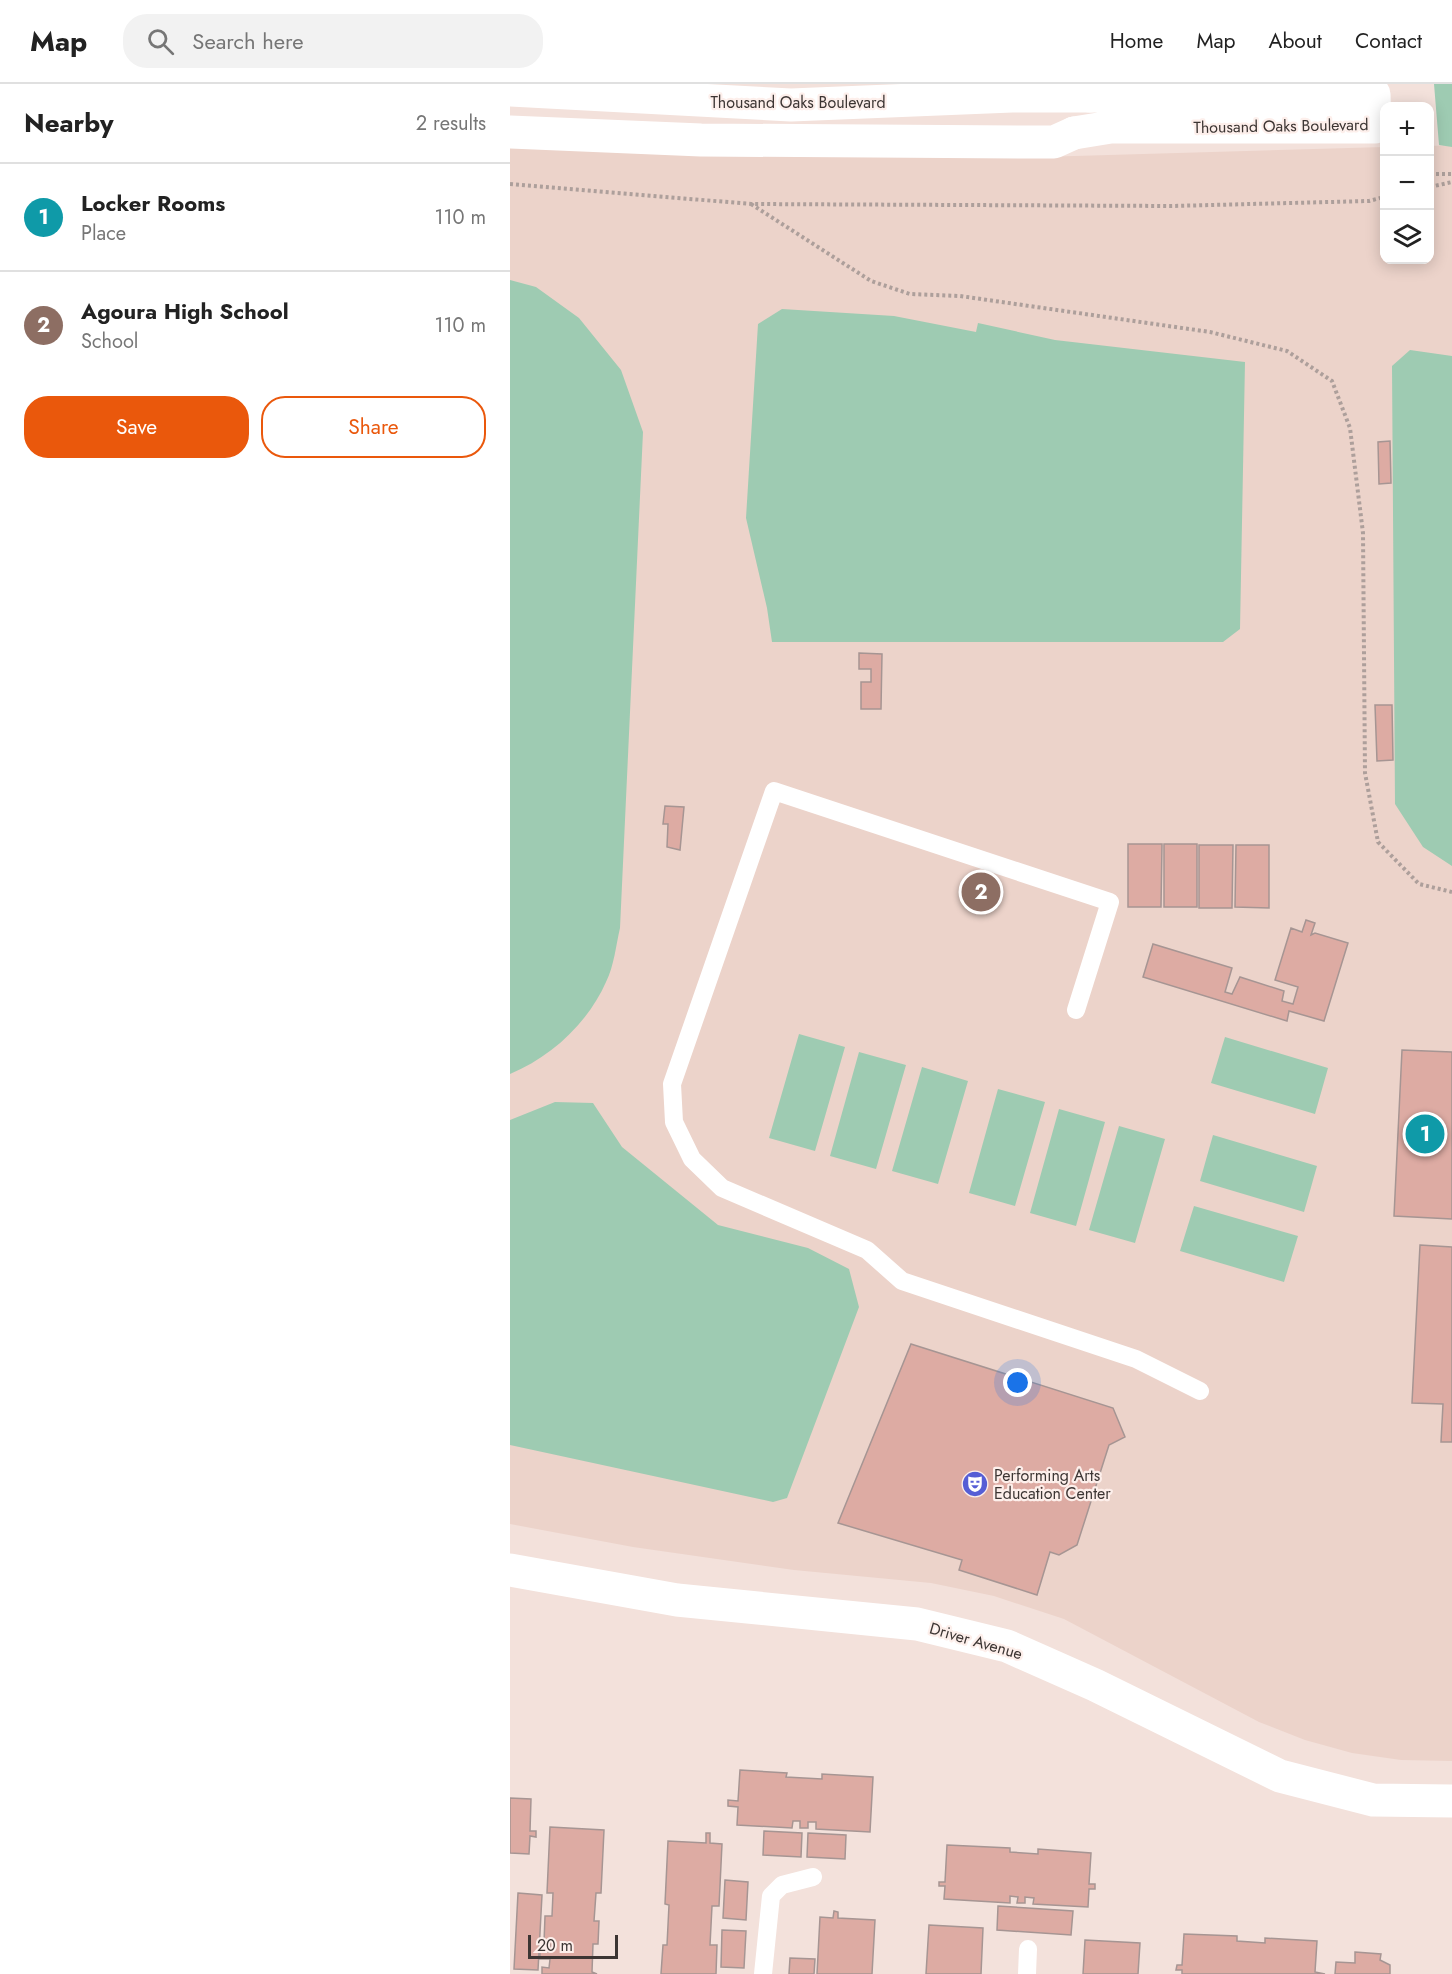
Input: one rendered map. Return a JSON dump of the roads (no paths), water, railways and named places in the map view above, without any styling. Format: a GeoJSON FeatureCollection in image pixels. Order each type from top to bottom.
{"type":"FeatureCollection","features":[{"type":"Feature","properties":{"kind":"street","name":"Thousand Oaks Boulevard"},"geometry":{"type":"LineString","coordinates":[[510,90],[791,105],[1023,90],[1374,94],[1375,127],[1111,127],[1074,133],[1054,142],[701,140],[510,132]]}},
{"type":"Feature","properties":{"kind":"street"},"geometry":{"type":"LineString","coordinates":[[1074,133],[1085,118],[1090,90]]}},
{"type":"Feature","properties":{"kind":"street","name":"Driver Avenue"},"geometry":{"type":"LineString","coordinates":[[510,1570],[678,1600],[917,1624],[940,1629],[1007,1646],[1095,1685],[1280,1776],[1373,1800],[1452,1801]]}},
{"type":"Feature","properties":{"kind":"lane"},"geometry":{"type":"LineString","coordinates":[[1076,1010],[1110,902],[774,791],[672,1084],[674,1122],[692,1159],[722,1188],[867,1251],[902,1281],[1136,1359],[1200,1391]]}},
{"type":"Feature","properties":{"kind":"lane"},"geometry":{"type":"LineString","coordinates":[[763,1974],[771,1896],[782,1885],[813,1877]]}},
{"type":"Feature","properties":{"kind":"lane"},"geometry":{"type":"LineString","coordinates":[[1027,1974],[1028,1949]]}},
{"type":"Feature","properties":{"kind":"place","name":"Agoura High School"},"geometry":{"type":"Point","coordinates":[981,892]}},
{"type":"Feature","properties":{"kind":"place","name":"Locker Rooms"},"geometry":{"type":"Point","coordinates":[1425,1134]}},
{"type":"Feature","properties":{"kind":"place","name":"Performing Arts Education Center"},"geometry":{"type":"Point","coordinates":[975,1484]}}]}
